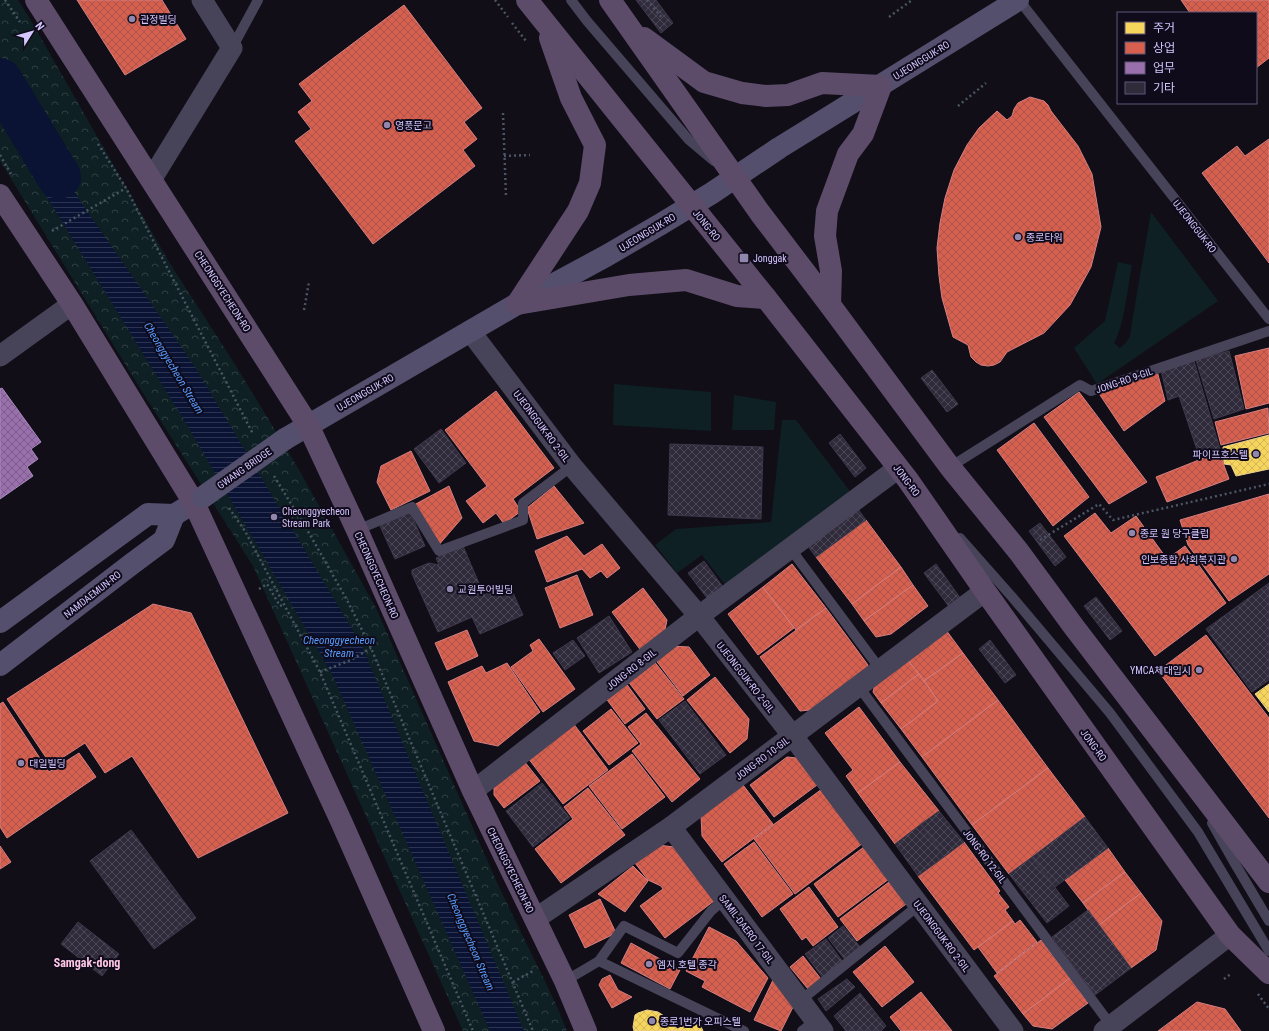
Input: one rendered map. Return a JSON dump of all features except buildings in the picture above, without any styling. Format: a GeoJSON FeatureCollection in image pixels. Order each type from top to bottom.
{"type":"FeatureCollection","features":[{"type":"Feature","properties":{"kind":"main road","name":"CHEONGGYECHEON-RO"},"geometry":{"type":"LineString","coordinates":[[36,0],[308,425],[357,530],[473,791],[565,981],[586,1031]]}},
{"type":"Feature","properties":{"kind":"main road","name":"JONG-RO"},"geometry":{"type":"LineString","coordinates":[[527,0],[766,298],[903,474],[984,591],[1230,935],[1269,973]]}},
{"type":"Feature","properties":{"kind":"main road"},"geometry":{"type":"LineString","coordinates":[[610,0],[760,213],[950,467],[1019,552],[1186,775],[1267,877]]}},
{"type":"Feature","properties":{"kind":"main road","name":"UJEONGGUK-RO"},"geometry":{"type":"LineString","coordinates":[[308,425],[517,304],[606,256],[692,205],[779,148],[1018,0]]}},
{"type":"Feature","properties":{"kind":"main road"},"geometry":{"type":"LineString","coordinates":[[517,304],[578,211],[590,182],[594,145],[571,98],[545,23]]}},
{"type":"Feature","properties":{"kind":"main road"},"geometry":{"type":"LineString","coordinates":[[630,28],[704,82],[742,93],[766,96],[788,95],[822,83],[881,86],[863,134],[848,154],[827,211],[825,236],[831,271],[830,305]]}},
{"type":"Feature","properties":{"kind":"main road"},"geometry":{"type":"LineString","coordinates":[[0,195],[199,500],[434,1031]]}},
{"type":"Feature","properties":{"kind":"main road"},"geometry":{"type":"LineString","coordinates":[[517,304],[629,285],[686,280],[737,296],[766,298]]}},
{"type":"Feature","properties":{"kind":"main road","name":"GWANG BRIDGE"},"geometry":{"type":"LineString","coordinates":[[199,500],[285,439],[308,425]]}},
{"type":"Feature","properties":{"kind":"main road"},"geometry":{"type":"LineString","coordinates":[[0,622],[148,514],[174,515],[199,500]]}},
{"type":"Feature","properties":{"kind":"main road","name":"NAMDAEMUN-RO"},"geometry":{"type":"LineString","coordinates":[[0,665],[133,562],[164,540],[174,515]]}},
{"type":"Feature","properties":{"kind":"street"},"geometry":{"type":"LineString","coordinates":[[151,180],[232,48],[202,0]]}},
{"type":"Feature","properties":{"kind":"street"},"geometry":{"type":"LineString","coordinates":[[0,356],[72,304]]}},
{"type":"Feature","properties":{"kind":"street","name":"UJEONGGUK-RO 2-GIL"},"geometry":{"type":"LineString","coordinates":[[470,331],[572,466],[699,616],[792,735],[1013,1031]]}},
{"type":"Feature","properties":{"kind":"street","name":"JONG-RO 8-GIL"},"geometry":{"type":"LineString","coordinates":[[473,791],[699,616],[790,548],[903,474]]}},
{"type":"Feature","properties":{"kind":"street","name":"JONG-RO 10-GIL"},"geometry":{"type":"LineString","coordinates":[[535,919],[671,827],[792,735],[859,687],[880,669],[984,591]]}},
{"type":"Feature","properties":{"kind":"street","name":"SAMIL-DAERO 17-GIL"},"geometry":{"type":"LineString","coordinates":[[671,827],[801,1000],[814,1028]]}},
{"type":"Feature","properties":{"kind":"street","name":"JONG-RO 12-GIL"},"geometry":{"type":"LineString","coordinates":[[1110,1029],[1230,935]]}},
{"type":"Feature","properties":{"kind":"lane"},"geometry":{"type":"LineString","coordinates":[[232,48],[258,0]]}},
{"type":"Feature","properties":{"kind":"lane"},"geometry":{"type":"LineString","coordinates":[[572,0],[587,21],[689,140],[735,177]]}},
{"type":"Feature","properties":{"kind":"lane","name":"UJEONGGUK-RO"},"geometry":{"type":"LineString","coordinates":[[1018,0],[1269,319]]}},
{"type":"Feature","properties":{"kind":"lane","name":"JONG-RO 9-GIL"},"geometry":{"type":"LineString","coordinates":[[950,467],[1080,385],[1091,391],[1269,331]]}},
{"type":"Feature","properties":{"kind":"lane"},"geometry":{"type":"LineString","coordinates":[[357,530],[412,507],[439,551],[523,520],[523,502],[572,466]]}},
{"type":"Feature","properties":{"kind":"lane"},"geometry":{"type":"LineString","coordinates":[[903,474],[1014,598],[1110,713],[1198,832],[1269,951]]}},
{"type":"Feature","properties":{"kind":"lane"},"geometry":{"type":"LineString","coordinates":[[790,548],[880,669]]}},
{"type":"Feature","properties":{"kind":"lane","name":"JONG-RO 12-GIL"},"geometry":{"type":"LineString","coordinates":[[859,687],[1110,1029]]}},
{"type":"Feature","properties":{"kind":"lane"},"geometry":{"type":"LineString","coordinates":[[1186,775],[1234,862],[1269,921]]}},
{"type":"Feature","properties":{"kind":"lane"},"geometry":{"type":"LineString","coordinates":[[565,981],[599,961],[624,926],[678,953],[711,910],[725,899]]}},
{"type":"Feature","properties":{"kind":"lane"},"geometry":{"type":"LineString","coordinates":[[801,1000],[919,905]]}},
{"type":"Feature","properties":{"kind":"lane"},"geometry":{"type":"LineString","coordinates":[[599,961],[744,1031]]}},
{"type":"Feature","properties":{"kind":"path"},"geometry":{"type":"LineString","coordinates":[[5,0],[23,26]]}},
{"type":"Feature","properties":{"kind":"path"},"geometry":{"type":"LineString","coordinates":[[648,0],[663,19]]}},
{"type":"Feature","properties":{"kind":"path"},"geometry":{"type":"LineString","coordinates":[[889,17],[912,0]]}},
{"type":"Feature","properties":{"kind":"path"},"geometry":{"type":"LineString","coordinates":[[958,106],[986,83]]}},
{"type":"Feature","properties":{"kind":"path"},"geometry":{"type":"LineString","coordinates":[[503,113],[506,197]]}},
{"type":"Feature","properties":{"kind":"path"},"geometry":{"type":"LineString","coordinates":[[96,142],[126,188],[255,438]]}},
{"type":"Feature","properties":{"kind":"path"},"geometry":{"type":"LineString","coordinates":[[504,156],[530,155]]}},
{"type":"Feature","properties":{"kind":"path"},"geometry":{"type":"LineString","coordinates":[[52,230],[126,188]]}},
{"type":"Feature","properties":{"kind":"path"},"geometry":{"type":"LineString","coordinates":[[304,310],[309,282]]}},
{"type":"Feature","properties":{"kind":"path"},"geometry":{"type":"LineString","coordinates":[[272,472],[344,593],[371,648],[533,1031]]}},
{"type":"Feature","properties":{"kind":"path"},"geometry":{"type":"LineString","coordinates":[[1019,552],[1099,504],[1113,520],[1269,484]]}},
{"type":"Feature","properties":{"kind":"path"},"geometry":{"type":"LineString","coordinates":[[255,591],[267,584],[280,606],[284,604]]}},
{"type":"Feature","properties":{"kind":"path"},"geometry":{"type":"LineString","coordinates":[[320,672],[351,660],[371,648]]}},
{"type":"Feature","properties":{"kind":"path"},"geometry":{"type":"LineString","coordinates":[[1224,979],[1232,973]]}},
{"type":"Feature","properties":{"kind":"green space","name":"Cheonggyecheon Stream Park"},"geometry":{"type":"Polygon","coordinates":[[[0,0],[18,0],[30,19],[169,262],[236,366],[298,468],[376,608],[499,887],[555,1002],[567,1031],[463,1031],[253,566],[143,393],[0,161],[0,0]]]}},
{"type":"Feature","properties":{"kind":"green space"},"geometry":{"type":"Polygon","coordinates":[[[1151,212],[1218,301],[1097,384],[1074,348],[1105,321],[1118,262],[1132,265],[1123,317],[1114,343],[1120,348],[1128,340],[1131,331],[1151,212]]]}},
{"type":"Feature","properties":{"kind":"green space"},"geometry":{"type":"Polygon","coordinates":[[[614,384],[711,392],[711,431],[613,425],[614,384]]]}},
{"type":"Feature","properties":{"kind":"green space"},"geometry":{"type":"Polygon","coordinates":[[[734,395],[776,402],[774,430],[732,430],[734,395]]]}},
{"type":"Feature","properties":{"kind":"green space"},"geometry":{"type":"Polygon","coordinates":[[[782,420],[796,420],[852,494],[726,586],[702,555],[677,573],[655,545],[676,529],[771,522],[782,420]]]}},
{"type":"Feature","properties":{"kind":"water","name":"Cheonggyecheon Stream"},"geometry":{"type":"Polygon","coordinates":[[[0,85],[195,367],[361,644],[524,1031],[490,1031],[332,674],[187,425],[0,121],[0,85]]]}},
{"type":"Feature","properties":{"kind":"waterway","name":"Cheonggyecheon Stream"},"geometry":{"type":"LineString","coordinates":[[0,80],[59,177]]}},
{"type":"Feature","properties":{"kind":"place","name":"관정빌딩"},"geometry":{"type":"Point","coordinates":[132,19]}},
{"type":"Feature","properties":{"kind":"place","name":"영풍문고"},"geometry":{"type":"Point","coordinates":[387,125]}},
{"type":"Feature","properties":{"kind":"place","name":"종로타워"},"geometry":{"type":"Point","coordinates":[1018,237]}},
{"type":"Feature","properties":{"kind":"place","name":"Jonggak"},"geometry":{"type":"Point","coordinates":[744,258]}},
{"type":"Feature","properties":{"kind":"place","name":"파이프호스텔"},"geometry":{"type":"Point","coordinates":[1256,454]}},
{"type":"Feature","properties":{"kind":"place","name":"Cheonggyecheon Stream Park"},"geometry":{"type":"Point","coordinates":[274,517]}},
{"type":"Feature","properties":{"kind":"place","name":"종로 원 당구클럽"},"geometry":{"type":"Point","coordinates":[1132,533]}},
{"type":"Feature","properties":{"kind":"place","name":"인보종합 사회복지관"},"geometry":{"type":"Point","coordinates":[1234,559]}},
{"type":"Feature","properties":{"kind":"place","name":"교원투어빌딩"},"geometry":{"type":"Point","coordinates":[450,589]}},
{"type":"Feature","properties":{"kind":"place","name":"YMCA체대입시"},"geometry":{"type":"Point","coordinates":[1199,670]}},
{"type":"Feature","properties":{"kind":"place","name":"대일빌딩"},"geometry":{"type":"Point","coordinates":[21,763]}},
{"type":"Feature","properties":{"kind":"place","name":"엠지 호텔 종각"},"geometry":{"type":"Point","coordinates":[649,964]}},
{"type":"Feature","properties":{"kind":"place","name":"종로1번가 오피스텔"},"geometry":{"type":"Point","coordinates":[652,1021]}},
{"type":"Feature","properties":{"kind":"district","name":"Samgak-dong"},"geometry":{"type":"Point","coordinates":[87,963]}}]}
